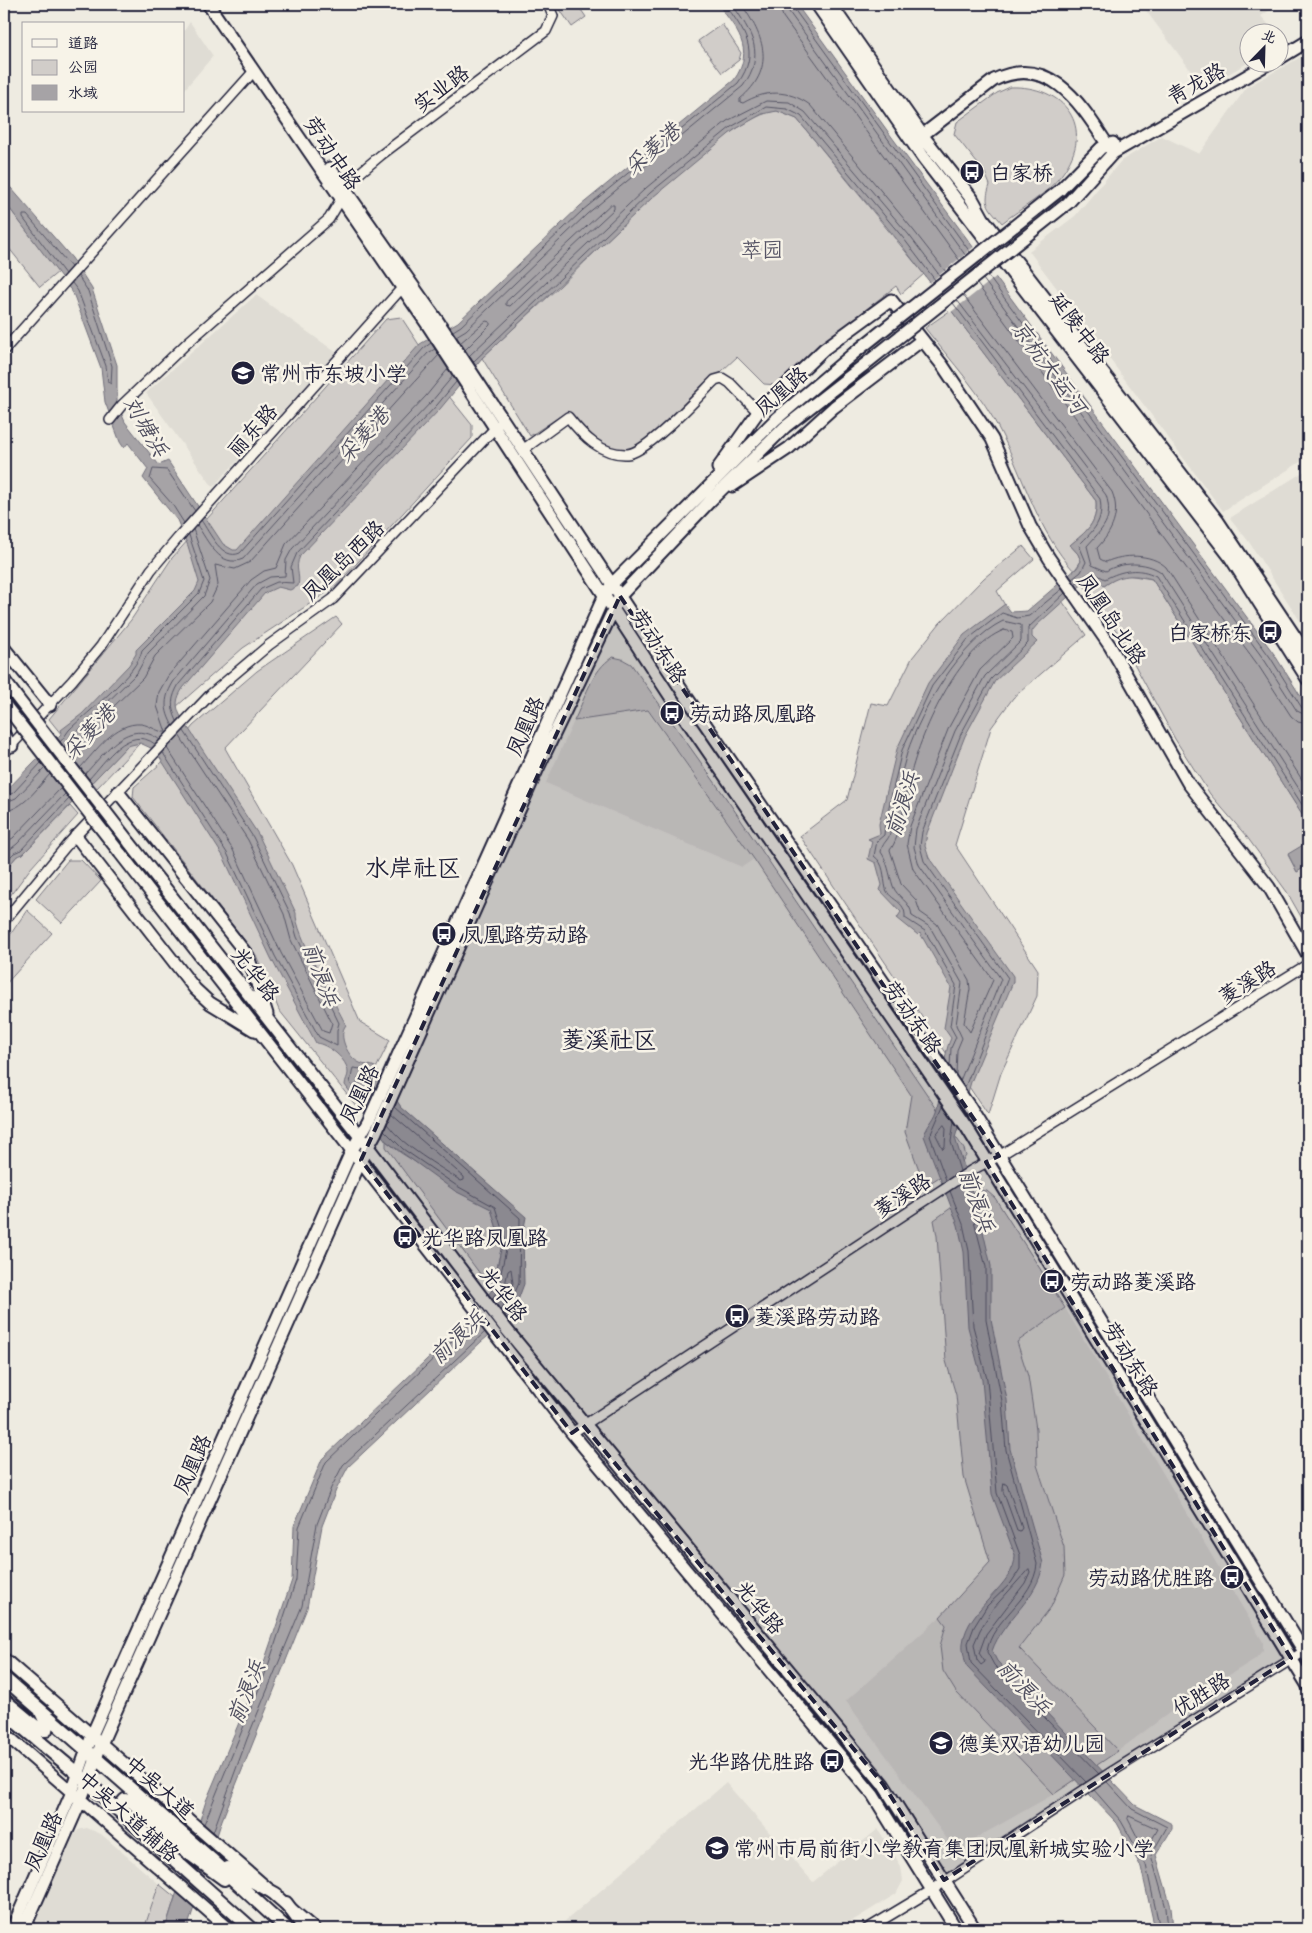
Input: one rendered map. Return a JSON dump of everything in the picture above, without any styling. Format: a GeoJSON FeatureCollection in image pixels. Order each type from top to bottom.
{"type":"FeatureCollection","features":[{"type":"Feature","properties":{"kind":"main road","name":"劳动中路"},"geometry":{"type":"LineString","coordinates":[[208,4],[432,322]]}},
{"type":"Feature","properties":{"kind":"main road","name":"劳动中路"},"geometry":{"type":"LineString","coordinates":[[218,4],[402,288],[432,322]]}},
{"type":"Feature","properties":{"kind":"main road","name":"延陵中路"},"geometry":{"type":"LineString","coordinates":[[817,4],[1230,556],[1308,679]]}},
{"type":"Feature","properties":{"kind":"main road","name":"延陵中路"},"geometry":{"type":"LineString","coordinates":[[830,4],[919,139],[972,199],[983,220],[1218,522],[1308,657]]}},
{"type":"Feature","properties":{"kind":"main road"},"geometry":{"type":"LineString","coordinates":[[1290,52],[1308,41]]}},
{"type":"Feature","properties":{"kind":"main road","name":"青龙路"},"geometry":{"type":"LineString","coordinates":[[1107,151],[1139,136],[1253,72]]}},
{"type":"Feature","properties":{"kind":"main road"},"geometry":{"type":"LineString","coordinates":[[919,139],[998,82],[1012,77],[1025,76],[1056,88],[1072,102],[1107,151]]}},
{"type":"Feature","properties":{"kind":"main road","name":"凤凰路"},"geometry":{"type":"LineString","coordinates":[[12,1929],[72,1792],[96,1758],[361,1160],[375,1134],[538,768],[620,596],[775,420],[853,354],[1107,151]]}},
{"type":"Feature","properties":{"kind":"main road","name":"凤凰路"},"geometry":{"type":"LineString","coordinates":[[24,1929],[81,1800],[86,1749],[92,1735],[351,1152],[368,1122],[604,596],[613,583],[785,427],[1068,203],[1107,151]]}},
{"type":"Feature","properties":{"kind":"main road","name":"凤凰岛北路"},"geometry":{"type":"LineString","coordinates":[[758,412],[824,349],[891,300],[943,366],[992,439],[1030,526],[1063,580],[1110,646],[1188,783],[1268,887],[1308,955]]}},
{"type":"Feature","properties":{"kind":"main road","name":"劳动东路"},"geometry":{"type":"LineString","coordinates":[[432,322],[476,376],[692,705],[968,1106],[1307,1653]]}},
{"type":"Feature","properties":{"kind":"main road","name":"劳动东路"},"geometry":{"type":"LineString","coordinates":[[432,322],[464,384],[613,610],[967,1128],[986,1162],[1308,1686]]}},
{"type":"Feature","properties":{"kind":"main road"},"geometry":{"type":"LineString","coordinates":[[706,497],[789,448],[834,407],[922,340]]}},
{"type":"Feature","properties":{"kind":"main road"},"geometry":{"type":"LineString","coordinates":[[706,497],[758,412]]}},
{"type":"Feature","properties":{"kind":"main road"},"geometry":{"type":"LineString","coordinates":[[4,648],[50,705]]}},
{"type":"Feature","properties":{"kind":"main road","name":"光华路"},"geometry":{"type":"LineString","coordinates":[[4,680],[368,1147],[507,1330],[883,1784],[975,1929]]}},
{"type":"Feature","properties":{"kind":"main road","name":"光华路"},"geometry":{"type":"LineString","coordinates":[[4,704],[262,1034],[351,1152],[361,1160],[467,1301],[572,1433],[873,1794],[956,1929]]}},
{"type":"Feature","properties":{"kind":"main road"},"geometry":{"type":"LineString","coordinates":[[4,735],[8,749]]}},
{"type":"Feature","properties":{"kind":"main road"},"geometry":{"type":"LineString","coordinates":[[118,792],[248,956],[269,1020]]}},
{"type":"Feature","properties":{"kind":"main road"},"geometry":{"type":"LineString","coordinates":[[76,836],[196,989],[210,1003],[262,1034]]}},
{"type":"Feature","properties":{"kind":"main road","name":"中吴大道辅路"},"geometry":{"type":"LineString","coordinates":[[4,1659],[102,1742],[314,1929]]}},
{"type":"Feature","properties":{"kind":"main road","name":"中吴大道"},"geometry":{"type":"LineString","coordinates":[[4,1678],[96,1758],[189,1847],[257,1901],[287,1929]]}},
{"type":"Feature","properties":{"kind":"main road"},"geometry":{"type":"LineString","coordinates":[[4,1700],[40,1730],[46,1730],[47,1726],[41,1711]]}},
{"type":"Feature","properties":{"kind":"main road","name":"中吴大道"},"geometry":{"type":"LineString","coordinates":[[4,1712],[83,1778],[252,1929]]}},
{"type":"Feature","properties":{"kind":"main road","name":"中吴大道辅路"},"geometry":{"type":"LineString","coordinates":[[4,1733],[229,1929]]}},
{"type":"Feature","properties":{"kind":"main road"},"geometry":{"type":"LineString","coordinates":[[125,1816],[121,1805],[125,1800],[132,1802],[189,1847]]}},
{"type":"Feature","properties":{"kind":"main road"},"geometry":{"type":"LineString","coordinates":[[209,1864],[276,1894]]}},
{"type":"Feature","properties":{"kind":"main road"},"geometry":{"type":"LineString","coordinates":[[286,1903],[304,1929]]}},
{"type":"Feature","properties":{"kind":"street","name":"实业路"},"geometry":{"type":"LineString","coordinates":[[110,420],[122,405],[188,343],[330,219],[342,193],[381,155],[546,32],[553,16],[548,4]]}},
{"type":"Feature","properties":{"kind":"street"},"geometry":{"type":"LineString","coordinates":[[4,350],[254,70]]}},
{"type":"Feature","properties":{"kind":"street","name":"丽东路"},"geometry":{"type":"LineString","coordinates":[[50,705],[101,646],[151,570],[178,538],[402,288]]}},
{"type":"Feature","properties":{"kind":"street"},"geometry":{"type":"LineString","coordinates":[[524,449],[568,417],[585,438],[606,451],[629,454],[650,443],[715,380],[722,378],[730,382],[758,412]]}},
{"type":"Feature","properties":{"kind":"street","name":"凤凰岛西路"},"geometry":{"type":"LineString","coordinates":[[118,792],[194,711],[263,650],[333,599],[504,419]]}},
{"type":"Feature","properties":{"kind":"street"},"geometry":{"type":"LineString","coordinates":[[8,749],[50,705]]}},
{"type":"Feature","properties":{"kind":"street"},"geometry":{"type":"LineString","coordinates":[[4,921],[76,836],[118,792]]}},
{"type":"Feature","properties":{"kind":"street","name":"菱溪路"},"geometry":{"type":"LineString","coordinates":[[572,1433],[972,1170],[999,1156],[1308,964]]}},
{"type":"Feature","properties":{"kind":"street","name":"优胜路"},"geometry":{"type":"LineString","coordinates":[[944,1880],[1291,1658],[1307,1653]]}},
{"type":"Feature","properties":{"kind":"street"},"geometry":{"type":"LineString","coordinates":[[866,1929],[932,1890],[944,1880]]}},
{"type":"Feature","properties":{"kind":"highlighted area"},"geometry":{"type":"Polygon","coordinates":[[[620,596],[999,1156],[986,1162],[1291,1658],[944,1880],[883,1784],[583,1425],[572,1433],[361,1160],[620,596]]]}},
{"type":"Feature","properties":{"kind":"shaded area"},"geometry":{"type":"Polygon","coordinates":[[[1141,4],[1279,4],[1261,16],[1266,22],[1240,22],[1240,67],[1204,88],[1141,4]]]}},
{"type":"Feature","properties":{"kind":"shaded area"},"geometry":{"type":"Polygon","coordinates":[[[190,22],[213,56],[185,89],[185,30],[190,22]]]}},
{"type":"Feature","properties":{"kind":"shaded area"},"geometry":{"type":"Polygon","coordinates":[[[1308,53],[1308,457],[1223,511],[1029,251],[1075,216],[1121,161],[1162,136],[1199,154],[1247,87],[1274,72],[1290,72],[1290,63],[1308,53]]]}},
{"type":"Feature","properties":{"kind":"shaded area","name":"常州市东坡小学"},"geometry":{"type":"Polygon","coordinates":[[[256,295],[337,353],[213,487],[146,393],[256,295]]]}},
{"type":"Feature","properties":{"kind":"shaded area"},"geometry":{"type":"Polygon","coordinates":[[[1308,469],[1308,633],[1249,542],[1230,518],[1308,469]]]}},
{"type":"Feature","properties":{"kind":"shaded area"},"geometry":{"type":"Polygon","coordinates":[[[647,710],[754,859],[742,867],[546,783],[574,721],[647,710]]]}},
{"type":"Feature","properties":{"kind":"shaded area"},"geometry":{"type":"Polygon","coordinates":[[[1065,1308],[1263,1642],[1263,1650],[1255,1659],[1173,1710],[1118,1751],[1019,1648],[1051,1607],[1064,1547],[1037,1465],[1036,1429],[1017,1342],[1065,1308]]]}},
{"type":"Feature","properties":{"kind":"shaded area","name":"德美双语幼儿园"},"geometry":{"type":"Polygon","coordinates":[[[940,1617],[946,1625],[940,1646],[956,1692],[1054,1794],[969,1842],[950,1843],[846,1701],[940,1617]]]}},
{"type":"Feature","properties":{"kind":"shaded area","name":"常州市局前街小学教育集团凤凰新城实验小学"},"geometry":{"type":"Polygon","coordinates":[[[726,1783],[813,1882],[878,1829],[901,1866],[903,1881],[896,1894],[839,1929],[556,1929],[726,1783]]]}},
{"type":"Feature","properties":{"kind":"shaded area"},"geometry":{"type":"Polygon","coordinates":[[[87,1828],[101,1834],[159,1884],[144,1929],[32,1929],[73,1837],[78,1830],[87,1828]]]}},
{"type":"Feature","properties":{"kind":"green space"},"geometry":{"type":"Polygon","coordinates":[[[556,4],[577,4],[586,17],[572,27],[556,4]]]}},
{"type":"Feature","properties":{"kind":"green space"},"geometry":{"type":"Polygon","coordinates":[[[722,24],[741,53],[739,60],[722,73],[698,41],[722,24]]]}},
{"type":"Feature","properties":{"kind":"green space"},"geometry":{"type":"Polygon","coordinates":[[[1010,87],[1029,88],[1046,93],[1059,101],[1069,112],[1075,125],[1076,140],[1072,157],[1056,181],[1042,194],[1002,223],[988,205],[987,197],[990,185],[985,173],[954,134],[957,122],[997,93],[1010,87]]]}},
{"type":"Feature","properties":{"kind":"green space","name":"萃园"},"geometry":{"type":"Polygon","coordinates":[[[777,111],[797,119],[924,274],[901,294],[896,286],[824,342],[777,385],[764,384],[737,357],[666,423],[637,445],[628,449],[618,449],[601,442],[586,431],[568,411],[530,436],[482,358],[633,215],[698,157],[729,134],[756,118],[777,111]]]}},
{"type":"Feature","properties":{"kind":"green space"},"geometry":{"type":"Polygon","coordinates":[[[4,201],[58,272],[40,287],[4,242],[4,201]]]}},
{"type":"Feature","properties":{"kind":"green space"},"geometry":{"type":"Polygon","coordinates":[[[951,310],[1096,501],[1093,521],[1086,531],[1070,545],[1081,561],[1074,571],[1041,523],[994,419],[966,379],[925,328],[951,310]]]}},
{"type":"Feature","properties":{"kind":"green space"},"geometry":{"type":"Polygon","coordinates":[[[401,317],[427,357],[70,745],[49,719],[131,620],[172,558],[386,319],[401,317]]]}},
{"type":"Feature","properties":{"kind":"green space"},"geometry":{"type":"Polygon","coordinates":[[[444,390],[472,425],[472,438],[335,587],[243,648],[176,707],[166,699],[444,390]]]}},
{"type":"Feature","properties":{"kind":"green space"},"geometry":{"type":"Polygon","coordinates":[[[1023,546],[1034,559],[997,591],[1013,620],[1060,598],[1086,635],[1013,698],[991,728],[955,845],[1038,970],[1037,996],[1001,1073],[988,1115],[800,836],[847,800],[871,703],[888,706],[912,658],[940,623],[984,578],[1023,546]]]}},
{"type":"Feature","properties":{"kind":"green space"},"geometry":{"type":"Polygon","coordinates":[[[1127,575],[1152,579],[1308,824],[1308,842],[1288,855],[1297,872],[1308,865],[1308,929],[1287,892],[1247,837],[1210,794],[1175,739],[1117,632],[1083,584],[1095,577],[1104,586],[1116,578],[1127,575]]]}},
{"type":"Feature","properties":{"kind":"green space"},"geometry":{"type":"Polygon","coordinates":[[[336,617],[342,624],[225,748],[292,865],[360,1022],[390,1040],[357,1107],[279,1010],[256,955],[133,797],[134,787],[168,757],[193,726],[257,671],[336,617]]]}},
{"type":"Feature","properties":{"kind":"green space"},"geometry":{"type":"Polygon","coordinates":[[[613,657],[631,664],[726,798],[964,1149],[966,1156],[960,1164],[925,1186],[905,1132],[911,1095],[754,859],[648,710],[574,721],[594,677],[599,669],[613,657]]]}},
{"type":"Feature","properties":{"kind":"green space"},"geometry":{"type":"Polygon","coordinates":[[[140,743],[97,788],[92,782],[127,746],[140,743]]]}},
{"type":"Feature","properties":{"kind":"green space"},"geometry":{"type":"Polygon","coordinates":[[[70,806],[78,815],[30,869],[4,904],[4,871],[17,856],[23,854],[70,806]]]}},
{"type":"Feature","properties":{"kind":"green space"},"geometry":{"type":"Polygon","coordinates":[[[68,860],[81,860],[101,881],[62,923],[36,899],[68,860]]]}},
{"type":"Feature","properties":{"kind":"green space"},"geometry":{"type":"Polygon","coordinates":[[[27,910],[52,933],[4,986],[4,944],[27,910]]]}},
{"type":"Feature","properties":{"kind":"green space"},"geometry":{"type":"Polygon","coordinates":[[[386,1141],[401,1153],[491,1209],[502,1245],[492,1290],[386,1147],[386,1141]]]}},
{"type":"Feature","properties":{"kind":"green space"},"geometry":{"type":"Polygon","coordinates":[[[976,1190],[987,1191],[995,1198],[1065,1308],[1017,1342],[1028,1376],[1036,1429],[1037,1465],[1064,1547],[1065,1575],[1051,1607],[1019,1648],[1118,1751],[1054,1794],[956,1692],[943,1671],[940,1646],[946,1625],[940,1617],[990,1562],[964,1477],[956,1395],[946,1361],[937,1236],[934,1220],[976,1190]]]}},
{"type":"Feature","properties":{"kind":"green space"},"geometry":{"type":"Polygon","coordinates":[[[159,1884],[175,1897],[165,1929],[144,1929],[159,1884]]]}},
{"type":"Feature","properties":{"kind":"water"},"geometry":{"type":"Polygon","coordinates":[[[718,4],[796,4],[894,140],[1274,654],[1308,708],[1308,824],[1152,579],[1127,576],[1116,579],[1104,586],[1095,577],[1088,579],[1037,625],[1032,631],[1032,637],[1037,642],[995,681],[965,736],[927,833],[925,846],[929,858],[1013,976],[1013,982],[971,1082],[955,1138],[979,1214],[991,1266],[991,1319],[1007,1400],[1010,1449],[1043,1563],[1035,1587],[1004,1629],[992,1651],[997,1661],[1135,1805],[1172,1824],[1172,1829],[1156,1855],[1171,1907],[1173,1929],[1155,1929],[1141,1867],[1117,1823],[966,1666],[963,1643],[966,1630],[981,1607],[1008,1576],[1013,1566],[1015,1555],[992,1494],[982,1380],[968,1327],[964,1252],[958,1225],[924,1136],[937,1111],[946,1054],[951,1038],[944,1028],[951,987],[920,933],[918,935],[897,918],[901,912],[880,890],[882,885],[876,863],[868,859],[872,841],[868,839],[880,834],[879,824],[897,749],[928,683],[964,635],[1005,604],[1011,612],[1027,611],[1077,568],[1081,561],[1070,545],[1086,531],[1093,521],[1096,501],[900,243],[797,119],[777,111],[762,114],[734,130],[653,197],[482,358],[440,409],[300,556],[298,561],[298,586],[290,590],[278,587],[265,593],[179,695],[177,705],[181,717],[258,834],[296,913],[297,922],[308,951],[346,1025],[343,1040],[351,1056],[360,1063],[375,1067],[401,1107],[526,1217],[523,1233],[524,1284],[512,1316],[481,1342],[348,1467],[336,1490],[322,1526],[307,1608],[222,1820],[187,1929],[165,1929],[206,1801],[262,1668],[292,1580],[294,1526],[322,1459],[465,1323],[492,1290],[502,1245],[491,1209],[455,1191],[386,1141],[345,1085],[348,1073],[345,1063],[331,1049],[316,1043],[271,958],[223,856],[155,750],[140,743],[127,746],[23,854],[17,856],[4,871],[4,793],[62,733],[61,730],[82,714],[129,665],[136,654],[136,650],[195,591],[199,582],[188,546],[177,520],[143,478],[148,469],[128,443],[124,448],[120,442],[105,402],[101,368],[73,293],[4,201],[4,180],[72,258],[92,289],[117,365],[117,403],[125,422],[159,465],[168,461],[223,544],[233,550],[237,550],[420,344],[458,322],[580,206],[734,80],[743,59],[743,49],[737,31],[718,4]]]}},
{"type":"Feature","properties":{"kind":"water"},"geometry":{"type":"Polygon","coordinates":[[[1308,842],[1308,865],[1297,872],[1288,854],[1308,842]]]}},
{"type":"Feature","properties":{"kind":"pier"},"geometry":{"type":"Polygon","coordinates":[[[975,246],[997,276],[950,313],[928,284],[975,246]]]}},
{"type":"Feature","properties":{"kind":"place","name":"白家桥"},"geometry":{"type":"Point","coordinates":[972,172]}},
{"type":"Feature","properties":{"kind":"place","name":"常州市东坡小学"},"geometry":{"type":"Point","coordinates":[243,373]}},
{"type":"Feature","properties":{"kind":"place","name":"白家桥东"},"geometry":{"type":"Point","coordinates":[1270,632]}},
{"type":"Feature","properties":{"kind":"place","name":"劳动路凤凰路"},"geometry":{"type":"Point","coordinates":[672,713]}},
{"type":"Feature","properties":{"kind":"place","name":"凤凰路劳动路"},"geometry":{"type":"Point","coordinates":[444,934]}},
{"type":"Feature","properties":{"kind":"place","name":"光华路凤凰路"},"geometry":{"type":"Point","coordinates":[405,1237]}},
{"type":"Feature","properties":{"kind":"place","name":"劳动路菱溪路"},"geometry":{"type":"Point","coordinates":[1052,1281]}},
{"type":"Feature","properties":{"kind":"place","name":"菱溪路劳动路"},"geometry":{"type":"Point","coordinates":[737,1316]}},
{"type":"Feature","properties":{"kind":"place","name":"劳动路优胜路"},"geometry":{"type":"Point","coordinates":[1232,1577]}},
{"type":"Feature","properties":{"kind":"place","name":"德美双语幼儿园"},"geometry":{"type":"Point","coordinates":[941,1743]}},
{"type":"Feature","properties":{"kind":"place","name":"光华路优胜路"},"geometry":{"type":"Point","coordinates":[832,1761]}},
{"type":"Feature","properties":{"kind":"place","name":"常州市局前街小学教育集团凤凰新城实验小学"},"geometry":{"type":"Point","coordinates":[717,1848]}},
{"type":"Feature","properties":{"kind":"district","name":"水岸社区"},"geometry":{"type":"Point","coordinates":[413,867]}},
{"type":"Feature","properties":{"kind":"district","name":"菱溪社区"},"geometry":{"type":"Point","coordinates":[609,1039]}},
{"type":"Feature","properties":{"kind":"water label","name":"采菱港"},"geometry":{"type":"Point","coordinates":[652,149]}},
{"type":"Feature","properties":{"kind":"water label","name":"京杭大运河"},"geometry":{"type":"Point","coordinates":[1049,367]}},
{"type":"Feature","properties":{"kind":"water label","name":"刘塘浜"},"geometry":{"type":"Point","coordinates":[146,426]}},
{"type":"Feature","properties":{"kind":"water label","name":"采菱港"},"geometry":{"type":"Point","coordinates":[363,435]}},
{"type":"Feature","properties":{"kind":"water label","name":"采菱港"},"geometry":{"type":"Point","coordinates":[89,732]}},
{"type":"Feature","properties":{"kind":"water label","name":"前浪浜"},"geometry":{"type":"Point","coordinates":[902,804]}},
{"type":"Feature","properties":{"kind":"water label","name":"前浪浜"},"geometry":{"type":"Point","coordinates":[321,974]}},
{"type":"Feature","properties":{"kind":"water label","name":"前浪浜"},"geometry":{"type":"Point","coordinates":[977,1200]}},
{"type":"Feature","properties":{"kind":"water label","name":"前浪浜"},"geometry":{"type":"Point","coordinates":[457,1337]}},
{"type":"Feature","properties":{"kind":"water label","name":"前浪浜"},"geometry":{"type":"Point","coordinates":[1024,1687]}},
{"type":"Feature","properties":{"kind":"water label","name":"前浪浜"},"geometry":{"type":"Point","coordinates":[246,1692]}}]}
